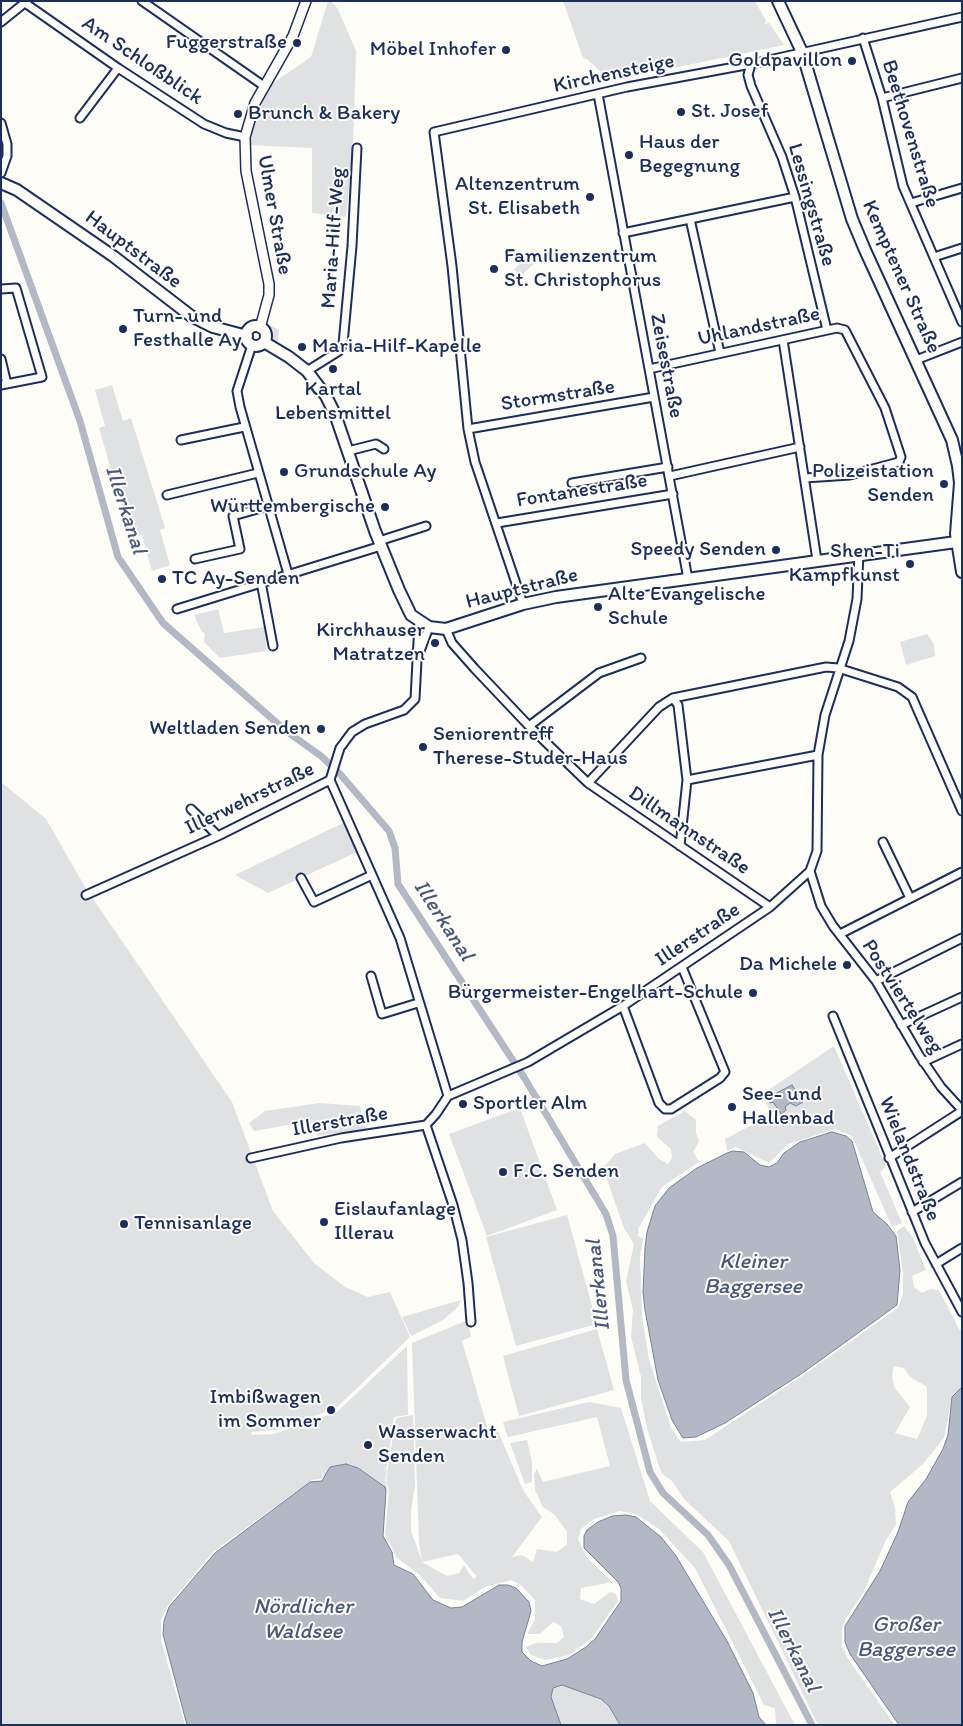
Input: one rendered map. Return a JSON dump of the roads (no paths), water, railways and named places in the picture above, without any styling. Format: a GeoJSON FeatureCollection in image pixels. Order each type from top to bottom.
{"type":"FeatureCollection","features":[{"type":"Feature","properties":{"kind":"main road","name":"Kemptener Straße"},"geometry":{"type":"LineString","coordinates":[[778,1],[802,52],[852,219],[864,250],[940,410],[956,455],[960,483],[959,541],[962,572]]}},
{"type":"Feature","properties":{"kind":"main road","name":"Hauptstraße"},"geometry":{"type":"LineString","coordinates":[[1,182],[17,190],[113,256],[191,316],[213,327],[250,340]]}},
{"type":"Feature","properties":{"kind":"main road"},"geometry":{"type":"LineString","coordinates":[[260,328],[266,336],[264,342],[259,346],[250,340],[250,329],[260,328]]}},
{"type":"Feature","properties":{"kind":"main road","name":"Hauptstraße"},"geometry":{"type":"LineString","coordinates":[[264,342],[289,357],[307,371],[326,396],[348,451],[380,544],[405,603],[419,622],[429,627],[446,629],[523,604],[600,590],[959,541]]}},
{"type":"Feature","properties":{"kind":"street"},"geometry":{"type":"LineString","coordinates":[[142,1],[264,86]]}},
{"type":"Feature","properties":{"kind":"street","name":"Ulmer Straße"},"geometry":{"type":"LineString","coordinates":[[260,328],[269,295],[269,284],[246,171],[245,137],[255,103],[293,36],[306,1]]}},
{"type":"Feature","properties":{"kind":"street"},"geometry":{"type":"LineString","coordinates":[[1,22],[26,2]]}},
{"type":"Feature","properties":{"kind":"street","name":"Am Schloßblick"},"geometry":{"type":"LineString","coordinates":[[26,2],[118,68],[204,124],[226,133],[245,137]]}},
{"type":"Feature","properties":{"kind":"street","name":"Kirchensteige"},"geometry":{"type":"LineString","coordinates":[[468,429],[452,266],[434,132],[598,94],[751,64],[962,17]]}},
{"type":"Feature","properties":{"kind":"street","name":"Beethovenstraße"},"geometry":{"type":"LineString","coordinates":[[863,38],[882,98],[904,186],[962,322]]}},
{"type":"Feature","properties":{"kind":"street","name":"Lessingstraße"},"geometry":{"type":"LineString","coordinates":[[751,64],[748,75],[751,86],[782,155],[795,197],[827,330]]}},
{"type":"Feature","properties":{"kind":"street"},"geometry":{"type":"LineString","coordinates":[[80,118],[118,68]]}},
{"type":"Feature","properties":{"kind":"street"},"geometry":{"type":"LineString","coordinates":[[882,98],[962,78]]}},
{"type":"Feature","properties":{"kind":"street","name":"Zeisestraße"},"geometry":{"type":"LineString","coordinates":[[598,94],[688,579]]}},
{"type":"Feature","properties":{"kind":"street"},"geometry":{"type":"LineString","coordinates":[[1,122],[7,144],[7,156],[1,173]]}},
{"type":"Feature","properties":{"kind":"street","name":"Maria-Hilf-Weg"},"geometry":{"type":"LineString","coordinates":[[307,371],[338,351],[342,344],[352,246],[357,148]]}},
{"type":"Feature","properties":{"kind":"street"},"geometry":{"type":"LineString","coordinates":[[911,203],[962,188]]}},
{"type":"Feature","properties":{"kind":"street"},"geometry":{"type":"LineString","coordinates":[[623,233],[795,197]]}},
{"type":"Feature","properties":{"kind":"street"},"geometry":{"type":"LineString","coordinates":[[690,219],[720,353]]}},
{"type":"Feature","properties":{"kind":"street"},"geometry":{"type":"LineString","coordinates":[[934,257],[962,248]]}},
{"type":"Feature","properties":{"kind":"street"},"geometry":{"type":"LineString","coordinates":[[1,289],[16,288],[42,377],[4,384],[1,359]]}},
{"type":"Feature","properties":{"kind":"street","name":"Uhlandstraße"},"geometry":{"type":"LineString","coordinates":[[649,369],[837,328],[848,333],[882,402],[901,457],[899,462],[850,474],[805,478]]}},
{"type":"Feature","properties":{"kind":"street"},"geometry":{"type":"LineString","coordinates":[[250,340],[237,391],[244,428],[288,574]]}},
{"type":"Feature","properties":{"kind":"street"},"geometry":{"type":"LineString","coordinates":[[783,340],[817,560]]}},
{"type":"Feature","properties":{"kind":"street"},"geometry":{"type":"LineString","coordinates":[[916,360],[962,342]]}},
{"type":"Feature","properties":{"kind":"street","name":"Stormstraße"},"geometry":{"type":"LineString","coordinates":[[468,429],[654,397]]}},
{"type":"Feature","properties":{"kind":"street"},"geometry":{"type":"LineString","coordinates":[[181,440],[244,428]]}},
{"type":"Feature","properties":{"kind":"street"},"geometry":{"type":"LineString","coordinates":[[468,429],[475,462],[523,604]]}},
{"type":"Feature","properties":{"kind":"street"},"geometry":{"type":"LineString","coordinates":[[348,451],[376,444],[384,449]]}},
{"type":"Feature","properties":{"kind":"street"},"geometry":{"type":"LineString","coordinates":[[670,476],[800,447]]}},
{"type":"Feature","properties":{"kind":"street"},"geometry":{"type":"LineString","coordinates":[[572,483],[668,467]]}},
{"type":"Feature","properties":{"kind":"street"},"geometry":{"type":"LineString","coordinates":[[167,495],[258,473]]}},
{"type":"Feature","properties":{"kind":"street","name":"Fontanestraße"},"geometry":{"type":"LineString","coordinates":[[497,523],[673,494]]}},
{"type":"Feature","properties":{"kind":"street"},"geometry":{"type":"LineString","coordinates":[[196,559],[240,549],[232,516],[268,506]]}},
{"type":"Feature","properties":{"kind":"street"},"geometry":{"type":"LineString","coordinates":[[177,609],[380,544],[426,526]]}},
{"type":"Feature","properties":{"kind":"street"},"geometry":{"type":"LineString","coordinates":[[810,871],[817,851],[818,755],[825,715],[838,668],[849,641],[857,599],[860,554]]}},
{"type":"Feature","properties":{"kind":"street"},"geometry":{"type":"LineString","coordinates":[[261,582],[273,646]]}},
{"type":"Feature","properties":{"kind":"street","name":"Illerwehrstraße"},"geometry":{"type":"LineString","coordinates":[[86,895],[218,836],[330,778],[340,748],[352,732],[365,724],[404,710],[413,703],[417,693],[419,622]]}},
{"type":"Feature","properties":{"kind":"street","name":"Illerwehrstraße"},"geometry":{"type":"LineString","coordinates":[[419,656],[429,627]]}},
{"type":"Feature","properties":{"kind":"street","name":"Dillmannstraße"},"geometry":{"type":"LineString","coordinates":[[446,629],[452,643],[529,726],[588,783],[770,907]]}},
{"type":"Feature","properties":{"kind":"street"},"geometry":{"type":"LineString","coordinates":[[529,726],[599,673],[641,658]]}},
{"type":"Feature","properties":{"kind":"street"},"geometry":{"type":"LineString","coordinates":[[588,783],[659,707],[673,698],[826,667],[838,668],[898,687],[912,697],[962,811]]}},
{"type":"Feature","properties":{"kind":"street"},"geometry":{"type":"LineString","coordinates":[[673,698],[678,704],[687,780],[680,846]]}},
{"type":"Feature","properties":{"kind":"street"},"geometry":{"type":"LineString","coordinates":[[687,780],[818,755]]}},
{"type":"Feature","properties":{"kind":"street"},"geometry":{"type":"LineString","coordinates":[[330,778],[400,938],[418,1003],[448,1096],[426,1125],[453,1205],[462,1240],[471,1322]]}},
{"type":"Feature","properties":{"kind":"street"},"geometry":{"type":"LineString","coordinates":[[191,809],[218,836]]}},
{"type":"Feature","properties":{"kind":"street"},"geometry":{"type":"LineString","coordinates":[[883,842],[910,898]]}},
{"type":"Feature","properties":{"kind":"street","name":"Illerstraße"},"geometry":{"type":"LineString","coordinates":[[448,1096],[528,1062],[623,1006],[770,907],[810,871]]}},
{"type":"Feature","properties":{"kind":"street","name":"Postviertelweg"},"geometry":{"type":"LineString","coordinates":[[810,871],[821,906],[876,981],[923,1062],[946,1094],[962,1110]]}},
{"type":"Feature","properties":{"kind":"street"},"geometry":{"type":"LineString","coordinates":[[840,934],[962,872]]}},
{"type":"Feature","properties":{"kind":"street"},"geometry":{"type":"LineString","coordinates":[[301,878],[314,902],[372,875]]}},
{"type":"Feature","properties":{"kind":"street"},"geometry":{"type":"LineString","coordinates":[[876,981],[962,938]]}},
{"type":"Feature","properties":{"kind":"street"},"geometry":{"type":"LineString","coordinates":[[623,1006],[659,1103],[665,1109],[671,1109],[725,1072],[682,967]]}},
{"type":"Feature","properties":{"kind":"street"},"geometry":{"type":"LineString","coordinates":[[371,976],[382,1014],[418,1003]]}},
{"type":"Feature","properties":{"kind":"street"},"geometry":{"type":"LineString","coordinates":[[901,1025],[962,997]]}},
{"type":"Feature","properties":{"kind":"street","name":"Wielandstraße"},"geometry":{"type":"LineString","coordinates":[[833,1016],[912,1212],[936,1264],[962,1312]]}},
{"type":"Feature","properties":{"kind":"street"},"geometry":{"type":"LineString","coordinates":[[923,1062],[962,1044]]}},
{"type":"Feature","properties":{"kind":"street"},"geometry":{"type":"LineString","coordinates":[[889,1158],[962,1110]]}},
{"type":"Feature","properties":{"kind":"street","name":"Illerstraße"},"geometry":{"type":"LineString","coordinates":[[251,1158],[341,1138],[426,1125]]}},
{"type":"Feature","properties":{"kind":"street"},"geometry":{"type":"LineString","coordinates":[[912,1212],[962,1182]]}},
{"type":"Feature","properties":{"kind":"street"},"geometry":{"type":"LineString","coordinates":[[936,1264],[962,1248]]}},
{"type":"Feature","properties":{"kind":"water"},"geometry":{"type":"Polygon","coordinates":[[[792,1085],[803,1102],[796,1106],[790,1103],[781,1114],[773,1102],[770,1103],[767,1098],[792,1085]]]}},
{"type":"Feature","properties":{"kind":"water","name":"Kleiner Baggersee"},"geometry":{"type":"Polygon","coordinates":[[[832,1132],[846,1136],[852,1141],[873,1212],[887,1224],[896,1236],[900,1270],[897,1305],[801,1374],[725,1423],[696,1437],[683,1438],[672,1420],[658,1380],[645,1310],[643,1292],[645,1248],[647,1232],[655,1206],[669,1188],[697,1168],[732,1151],[744,1152],[760,1165],[769,1167],[777,1163],[784,1153],[800,1142],[832,1132]]]}},
{"type":"Feature","properties":{"kind":"water","name":"Großer Baggersee"},"geometry":{"type":"Polygon","coordinates":[[[962,1387],[962,1725],[899,1725],[850,1654],[845,1642],[845,1626],[880,1571],[898,1532],[908,1502],[926,1479],[943,1449],[948,1435],[952,1397],[962,1387]]]}},
{"type":"Feature","properties":{"kind":"water","name":"Nördlicher Waldsee"},"geometry":{"type":"Polygon","coordinates":[[[346,1464],[358,1468],[385,1487],[383,1536],[392,1552],[394,1565],[413,1574],[433,1600],[451,1608],[462,1607],[499,1585],[508,1585],[516,1588],[529,1602],[531,1611],[522,1642],[522,1652],[531,1661],[542,1666],[567,1659],[586,1647],[595,1639],[621,1601],[621,1588],[618,1582],[584,1548],[584,1536],[587,1530],[598,1522],[612,1516],[626,1515],[636,1517],[661,1537],[676,1556],[727,1641],[753,1693],[759,1717],[766,1725],[620,1725],[609,1706],[601,1699],[562,1685],[553,1688],[551,1697],[561,1725],[187,1725],[163,1634],[164,1621],[169,1607],[215,1553],[310,1482],[322,1481],[330,1467],[346,1464]]]}},
{"type":"Feature","properties":{"kind":"waterway","name":"Illerkanal"},"geometry":{"type":"LineString","coordinates":[[1,203],[80,421],[118,557],[163,623],[286,731],[321,756],[340,774],[389,831],[395,848],[398,884],[525,1079],[606,1214],[613,1236],[626,1380],[650,1472],[663,1493],[708,1535],[729,1565],[812,1725]]}},
{"type":"Feature","properties":{"kind":"place","name":"Fuggerstraße"},"geometry":{"type":"Point","coordinates":[297,43]}},
{"type":"Feature","properties":{"kind":"place","name":"Möbel Inhofer"},"geometry":{"type":"Point","coordinates":[506,50]}},
{"type":"Feature","properties":{"kind":"place","name":"Goldpavillon"},"geometry":{"type":"Point","coordinates":[852,61]}},
{"type":"Feature","properties":{"kind":"place","name":"St. Josef"},"geometry":{"type":"Point","coordinates":[681,112]}},
{"type":"Feature","properties":{"kind":"place","name":"Brunch & Bakery"},"geometry":{"type":"Point","coordinates":[238,114]}},
{"type":"Feature","properties":{"kind":"place","name":"Haus der Begegnung"},"geometry":{"type":"Point","coordinates":[629,155]}},
{"type":"Feature","properties":{"kind":"place","name":"Altenzentrum St. Elisabeth"},"geometry":{"type":"Point","coordinates":[590,197]}},
{"type":"Feature","properties":{"kind":"place","name":"Familienzentrum St. Christophorus"},"geometry":{"type":"Point","coordinates":[494,269]}},
{"type":"Feature","properties":{"kind":"place","name":"Turn- und Festhalle Ay"},"geometry":{"type":"Point","coordinates":[123,329]}},
{"type":"Feature","properties":{"kind":"place","name":"Maria-Hilf-Kapelle"},"geometry":{"type":"Point","coordinates":[302,347]}},
{"type":"Feature","properties":{"kind":"place","name":"Kartal Lebensmittel"},"geometry":{"type":"Point","coordinates":[333,369]}},
{"type":"Feature","properties":{"kind":"place","name":"Grundschule Ay"},"geometry":{"type":"Point","coordinates":[284,472]}},
{"type":"Feature","properties":{"kind":"place","name":"Polizeistation Senden"},"geometry":{"type":"Point","coordinates":[944,484]}},
{"type":"Feature","properties":{"kind":"place","name":"Württembergische"},"geometry":{"type":"Point","coordinates":[385,507]}},
{"type":"Feature","properties":{"kind":"place","name":"Speedy Senden"},"geometry":{"type":"Point","coordinates":[776,550]}},
{"type":"Feature","properties":{"kind":"place","name":"Shen-Ti Kampfkunst"},"geometry":{"type":"Point","coordinates":[910,564]}},
{"type":"Feature","properties":{"kind":"place","name":"TC Ay-Senden"},"geometry":{"type":"Point","coordinates":[162,579]}},
{"type":"Feature","properties":{"kind":"place","name":"Alte Evangelische Schule"},"geometry":{"type":"Point","coordinates":[598,607]}},
{"type":"Feature","properties":{"kind":"place","name":"Kirchhauser Matratzen"},"geometry":{"type":"Point","coordinates":[435,643]}},
{"type":"Feature","properties":{"kind":"place","name":"Weltladen Senden"},"geometry":{"type":"Point","coordinates":[321,729]}},
{"type":"Feature","properties":{"kind":"place","name":"Seniorentreff Therese-Studer-Haus"},"geometry":{"type":"Point","coordinates":[423,747]}},
{"type":"Feature","properties":{"kind":"place","name":"Da Michele"},"geometry":{"type":"Point","coordinates":[847,965]}},
{"type":"Feature","properties":{"kind":"place","name":"Bürgermeister-Engelhart-Schule"},"geometry":{"type":"Point","coordinates":[753,993]}},
{"type":"Feature","properties":{"kind":"place","name":"Sportler Alm"},"geometry":{"type":"Point","coordinates":[463,1104]}},
{"type":"Feature","properties":{"kind":"place","name":"See- und Hallenbad"},"geometry":{"type":"Point","coordinates":[732,1107]}},
{"type":"Feature","properties":{"kind":"place","name":"F.C. Senden"},"geometry":{"type":"Point","coordinates":[503,1172]}},
{"type":"Feature","properties":{"kind":"place","name":"Eislaufanlage Illerau"},"geometry":{"type":"Point","coordinates":[324,1222]}},
{"type":"Feature","properties":{"kind":"place","name":"Tennisanlage"},"geometry":{"type":"Point","coordinates":[124,1224]}},
{"type":"Feature","properties":{"kind":"place","name":"Imbißwagen im Sommer"},"geometry":{"type":"Point","coordinates":[331,1410]}},
{"type":"Feature","properties":{"kind":"place","name":"Wasserwacht Senden"},"geometry":{"type":"Point","coordinates":[368,1445]}}]}
